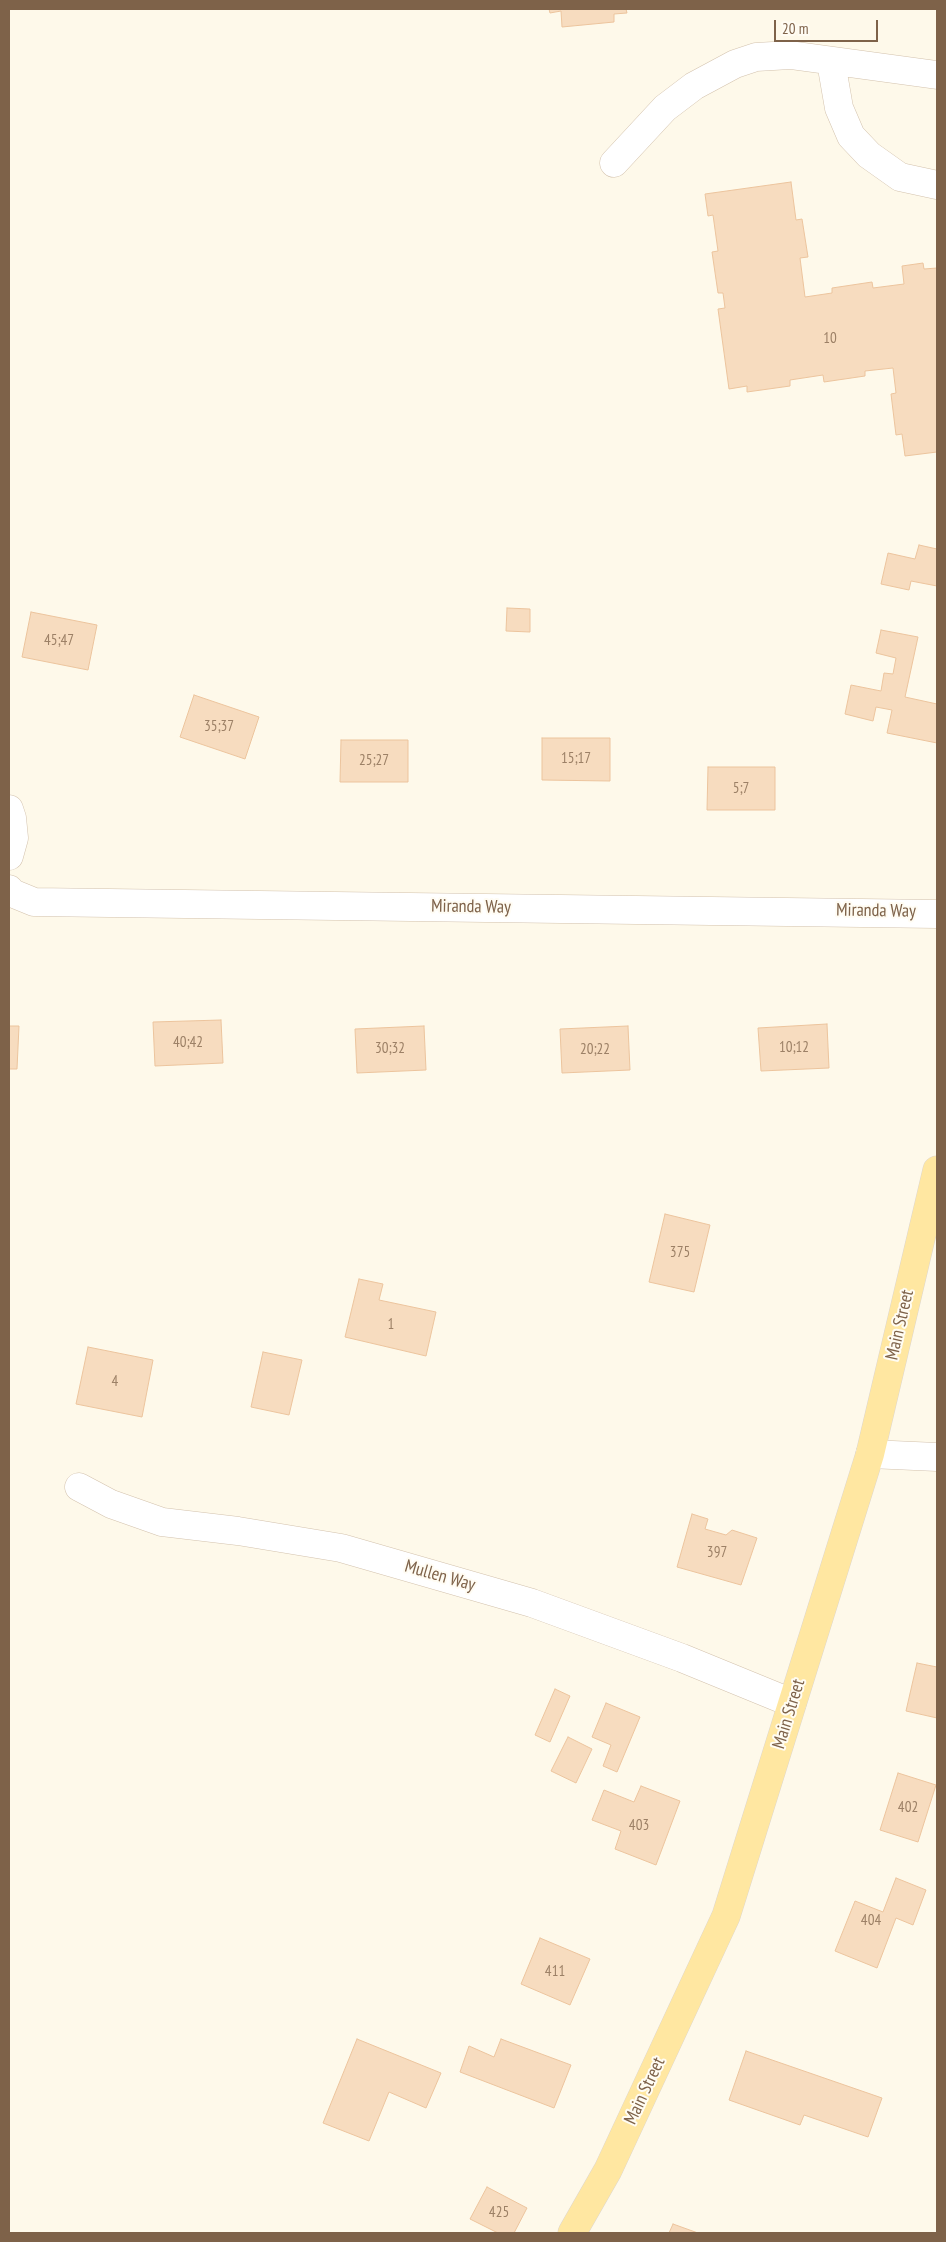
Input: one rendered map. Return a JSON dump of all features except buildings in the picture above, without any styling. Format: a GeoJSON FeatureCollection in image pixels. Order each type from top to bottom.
{"type":"FeatureCollection","features":[{"type":"Feature","properties":{"kind":"main road","name":"Main Street"},"geometry":{"type":"LineString","coordinates":[[572,2233],[608,2170],[726,1916],[870,1454],[937,1170]]}},
{"type":"Feature","properties":{"kind":"street"},"geometry":{"type":"LineString","coordinates":[[614,163],[665,108],[694,86],[735,64],[756,57],[790,55],[937,75]]}},
{"type":"Feature","properties":{"kind":"street"},"geometry":{"type":"LineString","coordinates":[[831,62],[839,108],[851,136],[869,154],[900,177],[937,185]]}},
{"type":"Feature","properties":{"kind":"street"},"geometry":{"type":"LineString","coordinates":[[9,809],[14,838],[9,856]]}},
{"type":"Feature","properties":{"kind":"street","name":"Miranda Way"},"geometry":{"type":"LineString","coordinates":[[9,888],[12,893],[34,902],[937,914]]}},
{"type":"Feature","properties":{"kind":"street"},"geometry":{"type":"LineString","coordinates":[[870,1454],[937,1457]]}},
{"type":"Feature","properties":{"kind":"street","name":"Mullen Way"},"geometry":{"type":"LineString","coordinates":[[78,1487],[110,1504],[162,1522],[238,1531],[341,1548],[532,1603],[682,1658],[792,1703]]}}]}
